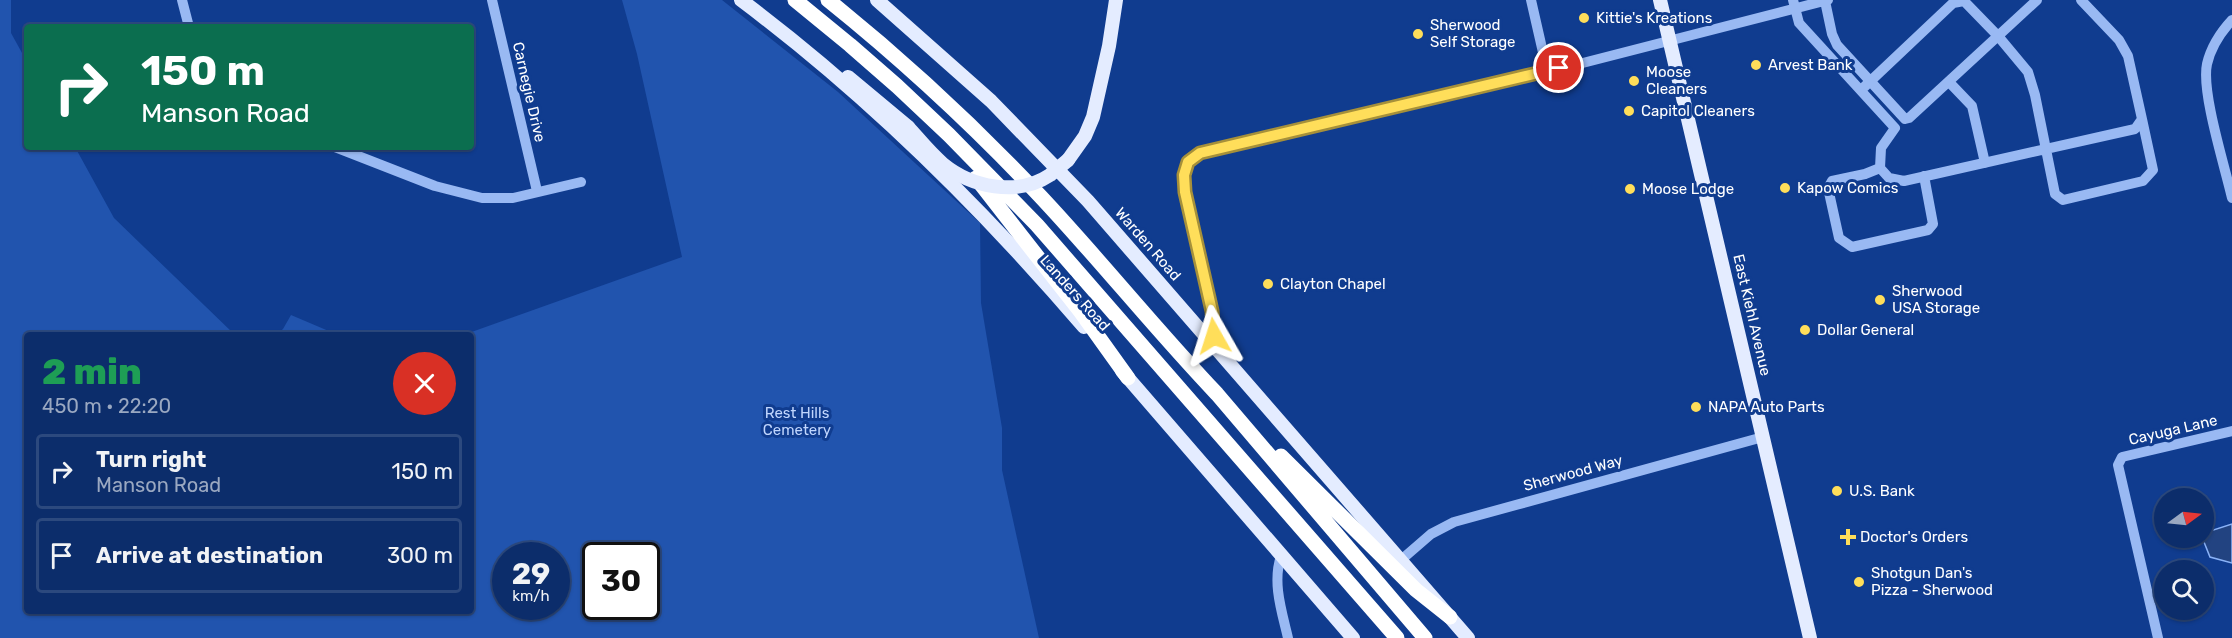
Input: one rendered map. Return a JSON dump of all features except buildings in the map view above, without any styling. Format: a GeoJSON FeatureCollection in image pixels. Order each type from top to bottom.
{"type":"FeatureCollection","features":[{"type":"Feature","properties":{"kind":"highway"},"geometry":{"type":"LineString","coordinates":[[795,0],[850,45],[949,135],[1037,225],[1397,638]]}},
{"type":"Feature","properties":{"kind":"highway"},"geometry":{"type":"LineString","coordinates":[[828,0],[894,55],[985,139],[1042,198],[1217,393],[1416,590],[1450,617]]}},
{"type":"Feature","properties":{"kind":"highway"},"geometry":{"type":"LineString","coordinates":[[949,135],[962,162],[998,204],[1128,378]]}},
{"type":"Feature","properties":{"kind":"highway"},"geometry":{"type":"LineString","coordinates":[[1217,393],[1425,638]]}},
{"type":"Feature","properties":{"kind":"main road","name":"Landers Road"},"geometry":{"type":"LineString","coordinates":[[741,0],[819,63],[930,163],[980,212],[1041,278],[1353,638]]}},
{"type":"Feature","properties":{"kind":"main road"},"geometry":{"type":"LineString","coordinates":[[753,0],[908,127],[942,163],[963,178],[991,187],[1017,186],[1048,176],[1068,160],[1085,136],[1093,117],[1109,46],[1116,0]]}},
{"type":"Feature","properties":{"kind":"main road","name":"Warden Road"},"geometry":{"type":"LineString","coordinates":[[876,0],[963,74],[1028,137],[1088,201],[1468,638]]}},
{"type":"Feature","properties":{"kind":"main road","name":"East Kiehl Avenue"},"geometry":{"type":"LineString","coordinates":[[1660,0],[1810,638]]}},
{"type":"Feature","properties":{"kind":"street"},"geometry":{"type":"LineString","coordinates":[[182,0],[188,24]]}},
{"type":"Feature","properties":{"kind":"street","name":"Carnegie Drive"},"geometry":{"type":"LineString","coordinates":[[492,0],[537,191]]}},
{"type":"Feature","properties":{"kind":"street"},"geometry":{"type":"LineString","coordinates":[[1531,0],[1546,70]]}},
{"type":"Feature","properties":{"kind":"street"},"geometry":{"type":"LineString","coordinates":[[1211,341],[1215,330],[1212,311],[1184,183],[1185,168],[1200,153],[1596,59],[1794,4],[1826,0],[1832,34],[1844,52],[1905,119]]}},
{"type":"Feature","properties":{"kind":"street"},"geometry":{"type":"LineString","coordinates":[[2037,0],[1896,128],[1881,148],[1880,168],[1889,178],[1904,181],[2135,129],[2142,119]]}},
{"type":"Feature","properties":{"kind":"street"},"geometry":{"type":"LineString","coordinates":[[1861,90],[1953,3],[1964,1],[1998,36],[2028,72],[2035,95],[2055,194],[2063,200],[2143,181],[2153,170],[2128,56],[2119,40],[2081,0]]}},
{"type":"Feature","properties":{"kind":"street"},"geometry":{"type":"LineString","coordinates":[[1794,4],[1799,23],[1896,128]]}},
{"type":"Feature","properties":{"kind":"street"},"geometry":{"type":"LineString","coordinates":[[2232,20],[2216,41],[2207,67],[2210,106],[2232,198]]}},
{"type":"Feature","properties":{"kind":"street"},"geometry":{"type":"LineString","coordinates":[[1817,42],[1832,34]]}},
{"type":"Feature","properties":{"kind":"street"},"geometry":{"type":"LineString","coordinates":[[1834,60],[1844,52]]}},
{"type":"Feature","properties":{"kind":"street"},"geometry":{"type":"LineString","coordinates":[[1950,81],[1972,106],[1985,163]]}},
{"type":"Feature","properties":{"kind":"street"},"geometry":{"type":"LineString","coordinates":[[343,150],[435,186],[482,198],[513,198],[581,182]]}},
{"type":"Feature","properties":{"kind":"street"},"geometry":{"type":"LineString","coordinates":[[1880,168],[1865,174],[1832,181],[1828,188],[1839,238],[1852,247],[1928,230],[1934,224],[1924,176]]}},
{"type":"Feature","properties":{"kind":"street","name":"Cayuga Lane"},"geometry":{"type":"LineString","coordinates":[[2158,638],[2118,465],[2122,457],[2232,431]]}},
{"type":"Feature","properties":{"kind":"street","name":"Sherwood Way"},"geometry":{"type":"LineString","coordinates":[[1401,560],[1431,534],[1454,522],[1764,437]]}},
{"type":"Feature","properties":{"kind":"street"},"geometry":{"type":"LineString","coordinates":[[1281,556],[1277,574],[1288,638]]}},
{"type":"Feature","properties":{"kind":"green space","name":"Rest Hills Cemetery"},"geometry":{"type":"Polygon","coordinates":[[[0,0],[11,0],[11,33],[24,57],[24,150],[77,150],[114,218],[232,332],[24,332],[24,614],[474,614],[474,332],[472,332],[682,257],[637,54],[622,0],[722,0],[838,92],[980,223],[981,303],[1002,428],[1002,470],[1039,638],[0,638],[0,0]]]}},
{"type":"Feature","properties":{"kind":"green space"},"geometry":{"type":"Polygon","coordinates":[[[291,315],[331,332],[279,332],[291,315]]]}},
{"type":"Feature","properties":{"kind":"shaded area"},"geometry":{"type":"Polygon","coordinates":[[[2232,524],[2232,563],[2210,557],[2206,548],[2214,548],[2214,530],[2232,524]]]}},
{"type":"Feature","properties":{"kind":"place","name":"Kittie's Kreations"},"geometry":{"type":"Point","coordinates":[1584,18]}},
{"type":"Feature","properties":{"kind":"place","name":"Sherwood Self Storage"},"geometry":{"type":"Point","coordinates":[1418,34]}},
{"type":"Feature","properties":{"kind":"place","name":"Arvest Bank"},"geometry":{"type":"Point","coordinates":[1756,65]}},
{"type":"Feature","properties":{"kind":"place","name":"Moose Cleaners"},"geometry":{"type":"Point","coordinates":[1634,81]}},
{"type":"Feature","properties":{"kind":"place","name":"Capitol Cleaners"},"geometry":{"type":"Point","coordinates":[1629,111]}},
{"type":"Feature","properties":{"kind":"place","name":"Kapow Comics"},"geometry":{"type":"Point","coordinates":[1785,188]}},
{"type":"Feature","properties":{"kind":"place","name":"Moose Lodge"},"geometry":{"type":"Point","coordinates":[1630,189]}},
{"type":"Feature","properties":{"kind":"place","name":"Clayton Chapel"},"geometry":{"type":"Point","coordinates":[1268,284]}},
{"type":"Feature","properties":{"kind":"place","name":"Sherwood USA Storage"},"geometry":{"type":"Point","coordinates":[1880,300]}},
{"type":"Feature","properties":{"kind":"place","name":"Dollar General"},"geometry":{"type":"Point","coordinates":[1805,330]}},
{"type":"Feature","properties":{"kind":"place","name":"NAPA Auto Parts"},"geometry":{"type":"Point","coordinates":[1696,407]}},
{"type":"Feature","properties":{"kind":"place","name":"U.S. Bank"},"geometry":{"type":"Point","coordinates":[1837,491]}},
{"type":"Feature","properties":{"kind":"place","name":"Doctor's Orders"},"geometry":{"type":"Point","coordinates":[1848,537]}},
{"type":"Feature","properties":{"kind":"place","name":"Shotgun Dan's Pizza - Sherwood"},"geometry":{"type":"Point","coordinates":[1859,582]}},
{"type":"Feature","properties":{"kind":"route"},"geometry":{"type":"LineString","coordinates":[[1214,336],[1212,311],[1185,192],[1185,168],[1194,157],[1200,153],[1559,68]]}}]}
